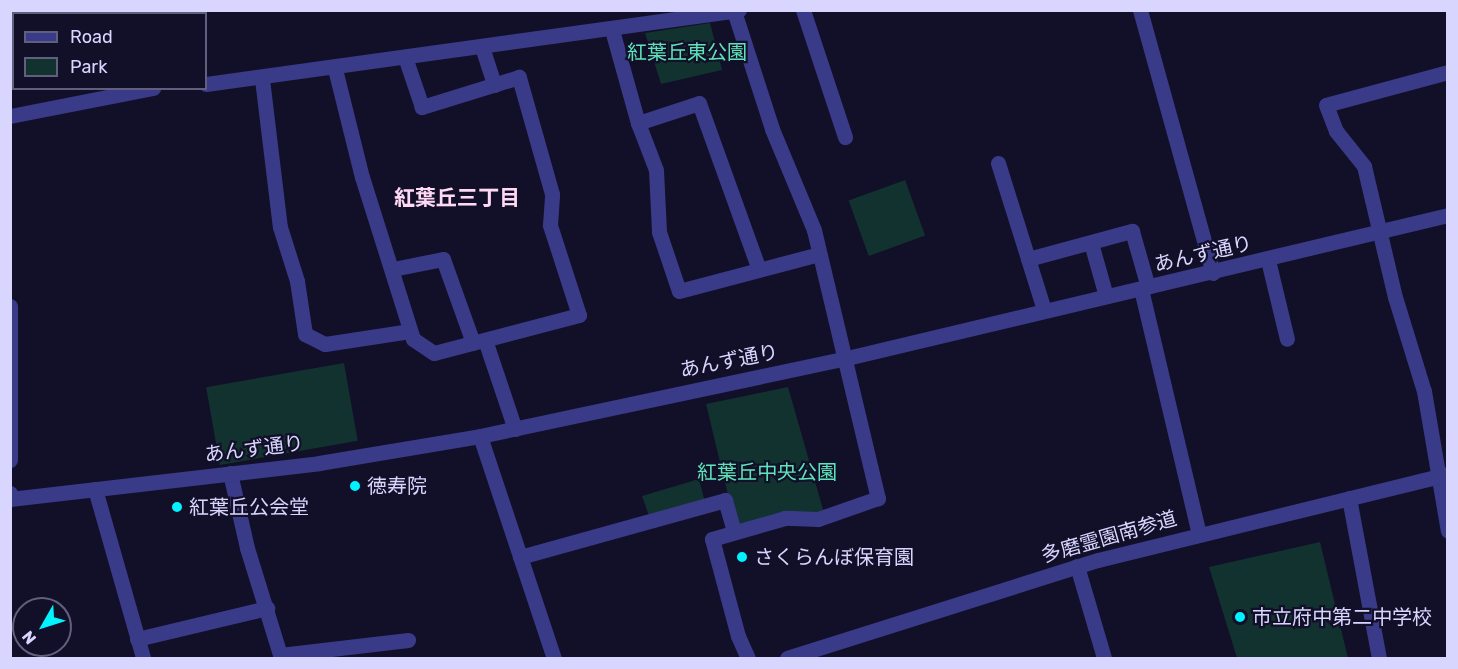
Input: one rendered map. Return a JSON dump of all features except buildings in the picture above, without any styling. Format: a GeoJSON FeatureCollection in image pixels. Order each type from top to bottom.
{"type":"FeatureCollection","features":[{"type":"Feature","properties":{"kind":"street"},"geometry":{"type":"LineString","coordinates":[[207,84],[262,79],[405,57],[612,30],[654,16],[739,10]]}},
{"type":"Feature","properties":{"kind":"street"},"geometry":{"type":"LineString","coordinates":[[803,10],[845,137]]}},
{"type":"Feature","properties":{"kind":"street"},"geometry":{"type":"LineString","coordinates":[[1140,10],[1213,273]]}},
{"type":"Feature","properties":{"kind":"street"},"geometry":{"type":"LineString","coordinates":[[734,11],[772,129],[814,230],[848,358],[878,498],[818,519],[785,518],[712,538],[738,636],[748,658]]}},
{"type":"Feature","properties":{"kind":"street"},"geometry":{"type":"LineString","coordinates":[[612,30],[638,123],[656,170],[659,232],[679,291],[819,254]]}},
{"type":"Feature","properties":{"kind":"street"},"geometry":{"type":"LineString","coordinates":[[482,47],[494,85]]}},
{"type":"Feature","properties":{"kind":"street"},"geometry":{"type":"LineString","coordinates":[[335,69],[362,177],[393,269],[413,339],[434,353],[579,315],[550,225],[552,194],[519,77],[422,107],[405,57]]}},
{"type":"Feature","properties":{"kind":"street"},"geometry":{"type":"LineString","coordinates":[[1448,72],[1326,105],[1336,130],[1364,166],[1382,231],[1395,297],[1424,391],[1442,475],[1448,531]]}},
{"type":"Feature","properties":{"kind":"street"},"geometry":{"type":"LineString","coordinates":[[262,79],[280,227],[297,281],[305,334],[325,344],[410,331]]}},
{"type":"Feature","properties":{"kind":"street"},"geometry":{"type":"LineString","coordinates":[[10,116],[143,90]]}},
{"type":"Feature","properties":{"kind":"street"},"geometry":{"type":"LineString","coordinates":[[638,123],[699,103],[759,270]]}},
{"type":"Feature","properties":{"kind":"street"},"geometry":{"type":"LineString","coordinates":[[998,163],[1044,310]]}},
{"type":"Feature","properties":{"kind":"street","name":"あんず通り"},"geometry":{"type":"LineString","coordinates":[[10,499],[363,457],[480,436],[848,358],[1044,310],[1268,260],[1448,215]]}},
{"type":"Feature","properties":{"kind":"street"},"geometry":{"type":"LineString","coordinates":[[1028,259],[1132,231],[1199,534]]}},
{"type":"Feature","properties":{"kind":"street"},"geometry":{"type":"LineString","coordinates":[[1091,243],[1106,296]]}},
{"type":"Feature","properties":{"kind":"street"},"geometry":{"type":"LineString","coordinates":[[393,269],[443,259],[514,429]]}},
{"type":"Feature","properties":{"kind":"street"},"geometry":{"type":"LineString","coordinates":[[1268,260],[1287,339]]}},
{"type":"Feature","properties":{"kind":"street"},"geometry":{"type":"LineString","coordinates":[[10,306],[10,460]]}},
{"type":"Feature","properties":{"kind":"street"},"geometry":{"type":"LineString","coordinates":[[480,436],[554,658]]}},
{"type":"Feature","properties":{"kind":"street"},"geometry":{"type":"LineString","coordinates":[[230,473],[247,548],[281,657],[408,640]]}},
{"type":"Feature","properties":{"kind":"street","name":"多磨霊園南参道"},"geometry":{"type":"LineString","coordinates":[[787,658],[1077,566],[1442,475]]}},
{"type":"Feature","properties":{"kind":"street"},"geometry":{"type":"LineString","coordinates":[[95,489],[143,658]]}},
{"type":"Feature","properties":{"kind":"street"},"geometry":{"type":"LineString","coordinates":[[10,493],[10,499]]}},
{"type":"Feature","properties":{"kind":"street"},"geometry":{"type":"LineString","coordinates":[[1349,498],[1379,658]]}},
{"type":"Feature","properties":{"kind":"street"},"geometry":{"type":"LineString","coordinates":[[520,557],[725,500],[734,531]]}},
{"type":"Feature","properties":{"kind":"street"},"geometry":{"type":"LineString","coordinates":[[1077,566],[1104,658]]}},
{"type":"Feature","properties":{"kind":"street"},"geometry":{"type":"LineString","coordinates":[[137,639],[267,608]]}},
{"type":"Feature","properties":{"kind":"green space","name":"紅葉丘東公園"},"geometry":{"type":"Polygon","coordinates":[[[710,23],[722,70],[661,84],[645,33],[710,23]]]}},
{"type":"Feature","properties":{"kind":"green space"},"geometry":{"type":"Polygon","coordinates":[[[905,180],[925,235],[869,256],[849,201],[905,180]]]}},
{"type":"Feature","properties":{"kind":"green space"},"geometry":{"type":"Polygon","coordinates":[[[344,363],[358,441],[220,465],[206,387],[344,363]]]}},
{"type":"Feature","properties":{"kind":"green space","name":"紅葉丘中央公園"},"geometry":{"type":"Polygon","coordinates":[[[788,387],[824,513],[740,527],[735,524],[706,404],[788,387]]]}},
{"type":"Feature","properties":{"kind":"green space"},"geometry":{"type":"Polygon","coordinates":[[[699,479],[706,506],[649,516],[642,496],[699,479]]]}},
{"type":"Feature","properties":{"kind":"green space"},"geometry":{"type":"Polygon","coordinates":[[[1320,542],[1348,658],[1237,658],[1209,567],[1320,542]]]}},
{"type":"Feature","properties":{"kind":"railway"},"geometry":{"type":"LineString","coordinates":[[163,12],[168,10]]}},
{"type":"Feature","properties":{"kind":"place","name":"徳寿院"},"geometry":{"type":"Point","coordinates":[355,486]}},
{"type":"Feature","properties":{"kind":"place","name":"紅葉丘公会堂"},"geometry":{"type":"Point","coordinates":[177,507]}},
{"type":"Feature","properties":{"kind":"place","name":"さくらんぼ保育園"},"geometry":{"type":"Point","coordinates":[742,557]}},
{"type":"Feature","properties":{"kind":"place","name":"市立府中第二中学校"},"geometry":{"type":"Point","coordinates":[1240,617]}},
{"type":"Feature","properties":{"kind":"district","name":"紅葉丘三丁目"},"geometry":{"type":"Point","coordinates":[457,198]}}]}
